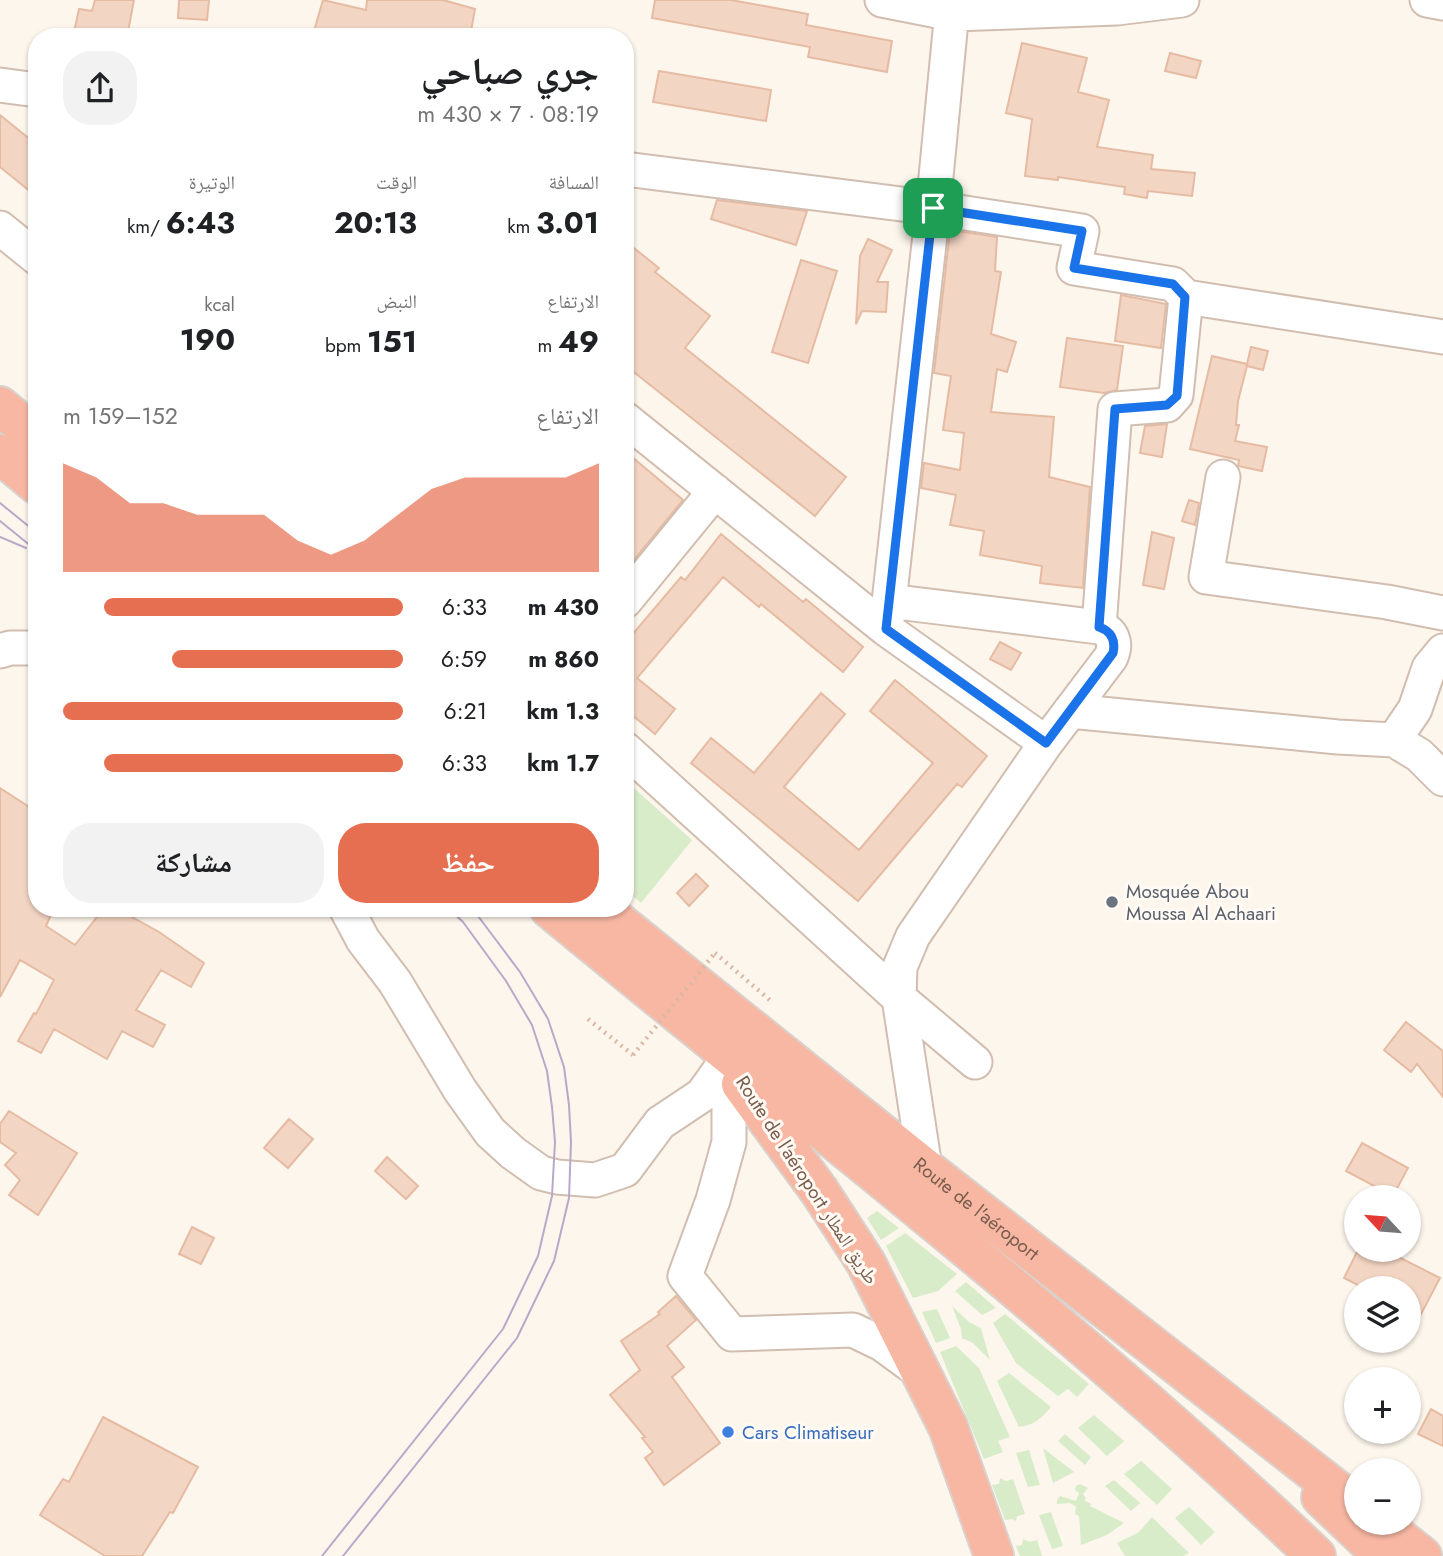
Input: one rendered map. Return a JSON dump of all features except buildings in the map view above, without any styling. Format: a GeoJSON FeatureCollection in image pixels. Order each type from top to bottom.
{"type":"FeatureCollection","features":[{"type":"Feature","properties":{"kind":"highway"},"geometry":{"type":"LineString","coordinates":[[0,406],[28,429]]}},
{"type":"Feature","properties":{"kind":"highway"},"geometry":{"type":"LineString","coordinates":[[0,454],[28,477]]}},
{"type":"Feature","properties":{"kind":"highway","name":"Route de l'aéroport طريق المطار"},"geometry":{"type":"LineString","coordinates":[[560,917],[729,1057],[743,1088],[820,1192],[866,1263],[948,1427],[994,1556]]}},
{"type":"Feature","properties":{"kind":"highway","name":"Route de l'aéroport"},"geometry":{"type":"LineString","coordinates":[[612,917],[925,1168],[1344,1496]]}},
{"type":"Feature","properties":{"kind":"highway"},"geometry":{"type":"LineString","coordinates":[[729,1057],[1071,1336],[1316,1556]]}},
{"type":"Feature","properties":{"kind":"highway"},"geometry":{"type":"LineString","coordinates":[[1210,1393],[1383,1556]]}},
{"type":"Feature","properties":{"kind":"highway"},"geometry":{"type":"LineString","coordinates":[[1395,1535],[1422,1556]]}},
{"type":"Feature","properties":{"kind":"street"},"geometry":{"type":"LineString","coordinates":[[881,0],[953,7],[1117,8],[1182,0]]}},
{"type":"Feature","properties":{"kind":"street"},"geometry":{"type":"LineString","coordinates":[[1427,0],[1443,3]]}},
{"type":"Feature","properties":{"kind":"street"},"geometry":{"type":"LineString","coordinates":[[888,615],[953,7]]}},
{"type":"Feature","properties":{"kind":"street"},"geometry":{"type":"LineString","coordinates":[[0,85],[28,89]]}},
{"type":"Feature","properties":{"kind":"street"},"geometry":{"type":"LineString","coordinates":[[634,170],[933,208],[1082,231],[1074,268],[1173,284],[1185,297],[1443,337]]}},
{"type":"Feature","properties":{"kind":"street"},"geometry":{"type":"LineString","coordinates":[[0,228],[28,251]]}},
{"type":"Feature","properties":{"kind":"street"},"geometry":{"type":"LineString","coordinates":[[1099,627],[1115,409],[1167,405],[1177,396],[1185,297]]}},
{"type":"Feature","properties":{"kind":"street"},"geometry":{"type":"LineString","coordinates":[[634,426],[715,491],[888,615],[1046,743]]}},
{"type":"Feature","properties":{"kind":"street"},"geometry":{"type":"LineString","coordinates":[[1223,477],[1206,577],[1387,602],[1442,605]]}},
{"type":"Feature","properties":{"kind":"street"},"geometry":{"type":"LineString","coordinates":[[634,590],[715,491]]}},
{"type":"Feature","properties":{"kind":"street"},"geometry":{"type":"LineString","coordinates":[[888,615],[1099,627],[1112,636],[1114,645],[1113,653],[1046,743],[913,936],[900,967],[899,998],[925,1168]]}},
{"type":"Feature","properties":{"kind":"street"},"geometry":{"type":"LineString","coordinates":[[0,651],[28,648]]}},
{"type":"Feature","properties":{"kind":"street"},"geometry":{"type":"LineString","coordinates":[[1394,740],[1415,709],[1429,668],[1443,651]]}},
{"type":"Feature","properties":{"kind":"street"},"geometry":{"type":"LineString","coordinates":[[1070,711],[1394,740],[1419,755],[1443,779]]}},
{"type":"Feature","properties":{"kind":"street"},"geometry":{"type":"LineString","coordinates":[[634,757],[899,998],[975,1062]]}},
{"type":"Feature","properties":{"kind":"street"},"geometry":{"type":"LineString","coordinates":[[351,917],[460,1090],[490,1132],[541,1173],[595,1180],[625,1170],[660,1123],[702,1095],[729,1057]]}},
{"type":"Feature","properties":{"kind":"street"},"geometry":{"type":"LineString","coordinates":[[729,1057],[729,1142],[713,1200],[685,1276],[732,1334],[853,1330],[882,1344],[923,1374]]}},
{"type":"Feature","properties":{"kind":"path"},"geometry":{"type":"LineString","coordinates":[[588,1020],[634,1055],[715,953],[772,1002]]}},
{"type":"Feature","properties":{"kind":"green space"},"geometry":{"type":"Polygon","coordinates":[[[634,788],[692,840],[641,903],[634,897],[634,788]]]}},
{"type":"Feature","properties":{"kind":"green space"},"geometry":{"type":"Polygon","coordinates":[[[877,1211],[899,1228],[881,1240],[867,1218],[877,1211]]]}},
{"type":"Feature","properties":{"kind":"green space"},"geometry":{"type":"Polygon","coordinates":[[[905,1233],[957,1274],[938,1291],[913,1298],[886,1246],[905,1233]]]}},
{"type":"Feature","properties":{"kind":"green space"},"geometry":{"type":"Polygon","coordinates":[[[966,1282],[996,1308],[982,1315],[955,1291],[966,1282]]]}},
{"type":"Feature","properties":{"kind":"green space"},"geometry":{"type":"Polygon","coordinates":[[[952,1306],[969,1322],[981,1328],[990,1360],[973,1343],[962,1338],[952,1306]]]}},
{"type":"Feature","properties":{"kind":"green space"},"geometry":{"type":"Polygon","coordinates":[[[937,1309],[950,1338],[936,1343],[922,1312],[937,1309]]]}},
{"type":"Feature","properties":{"kind":"green space"},"geometry":{"type":"Polygon","coordinates":[[[1005,1314],[1089,1384],[1077,1397],[1068,1389],[1058,1396],[1016,1363],[993,1323],[1005,1314]]]}},
{"type":"Feature","properties":{"kind":"green space"},"geometry":{"type":"Polygon","coordinates":[[[956,1346],[979,1368],[1010,1437],[998,1441],[1003,1452],[984,1459],[940,1352],[956,1346]]]}},
{"type":"Feature","properties":{"kind":"green space"},"geometry":{"type":"Polygon","coordinates":[[[1009,1373],[1051,1407],[1033,1423],[1019,1427],[997,1381],[1009,1373]]]}},
{"type":"Feature","properties":{"kind":"green space"},"geometry":{"type":"Polygon","coordinates":[[[1094,1415],[1124,1441],[1107,1456],[1078,1428],[1094,1415]]]}},
{"type":"Feature","properties":{"kind":"green space"},"geometry":{"type":"Polygon","coordinates":[[[1065,1434],[1091,1457],[1085,1465],[1058,1441],[1065,1434]]]}},
{"type":"Feature","properties":{"kind":"green space"},"geometry":{"type":"Polygon","coordinates":[[[1043,1448],[1074,1472],[1053,1483],[1043,1448]]]}},
{"type":"Feature","properties":{"kind":"green space"},"geometry":{"type":"Polygon","coordinates":[[[1029,1450],[1040,1485],[1028,1487],[1016,1453],[1029,1450]]]}},
{"type":"Feature","properties":{"kind":"green space"},"geometry":{"type":"Polygon","coordinates":[[[1141,1461],[1172,1489],[1157,1505],[1124,1474],[1141,1461]]]}},
{"type":"Feature","properties":{"kind":"green space"},"geometry":{"type":"Polygon","coordinates":[[[1000,1478],[1006,1481],[1013,1479],[1025,1514],[1017,1516],[1016,1521],[1005,1520],[992,1485],[999,1484],[1000,1478]]]}},
{"type":"Feature","properties":{"kind":"green space"},"geometry":{"type":"Polygon","coordinates":[[[1114,1480],[1140,1503],[1131,1511],[1105,1486],[1114,1480]]]}},
{"type":"Feature","properties":{"kind":"green space"},"geometry":{"type":"Polygon","coordinates":[[[1080,1484],[1088,1488],[1083,1494],[1086,1498],[1084,1500],[1091,1504],[1090,1506],[1124,1523],[1107,1535],[1081,1545],[1076,1507],[1070,1503],[1057,1504],[1060,1496],[1076,1501],[1079,1493],[1075,1490],[1080,1484]]]}},
{"type":"Feature","properties":{"kind":"green space"},"geometry":{"type":"Polygon","coordinates":[[[1189,1507],[1215,1532],[1201,1545],[1175,1518],[1189,1507]]]}},
{"type":"Feature","properties":{"kind":"green space"},"geometry":{"type":"Polygon","coordinates":[[[1051,1512],[1063,1546],[1052,1549],[1039,1515],[1051,1512]]]}},
{"type":"Feature","properties":{"kind":"green space"},"geometry":{"type":"Polygon","coordinates":[[[1152,1517],[1189,1553],[1183,1556],[1125,1556],[1117,1543],[1139,1532],[1152,1517]]]}},
{"type":"Feature","properties":{"kind":"green space"},"geometry":{"type":"Polygon","coordinates":[[[1023,1539],[1030,1542],[1037,1540],[1042,1556],[1020,1556],[1016,1546],[1022,1545],[1023,1539]]]}},
{"type":"Feature","properties":{"kind":"tram line"},"geometry":{"type":"LineString","coordinates":[[0,503],[28,526]]}},
{"type":"Feature","properties":{"kind":"tram line"},"geometry":{"type":"LineString","coordinates":[[0,521],[28,544]]}},
{"type":"Feature","properties":{"kind":"tram line"},"geometry":{"type":"LineString","coordinates":[[0,537],[26,548]]}},
{"type":"Feature","properties":{"kind":"tram line"},"geometry":{"type":"LineString","coordinates":[[322,1556],[503,1329],[538,1256],[552,1196],[555,1142],[552,1107],[547,1071],[532,1025],[506,981],[458,917]]}},
{"type":"Feature","properties":{"kind":"tram line"},"geometry":{"type":"LineString","coordinates":[[343,1556],[517,1338],[554,1261],[569,1198],[571,1142],[564,1067],[548,1019],[520,972],[479,917]]}},
{"type":"Feature","properties":{"kind":"place","name":"Mosquée Abou Moussa Al Achaari"},"geometry":{"type":"Point","coordinates":[1112,902]}},
{"type":"Feature","properties":{"kind":"place","name":"Cars Climatiseur"},"geometry":{"type":"Point","coordinates":[728,1432]}},
{"type":"Feature","properties":{"kind":"route"},"geometry":{"type":"LineString","coordinates":[[933,208],[1082,231],[1074,268],[1173,284],[1185,297],[1177,396],[1167,405],[1115,409],[1099,627],[1112,636],[1113,653],[1046,743],[886,629],[933,208]]}}]}
